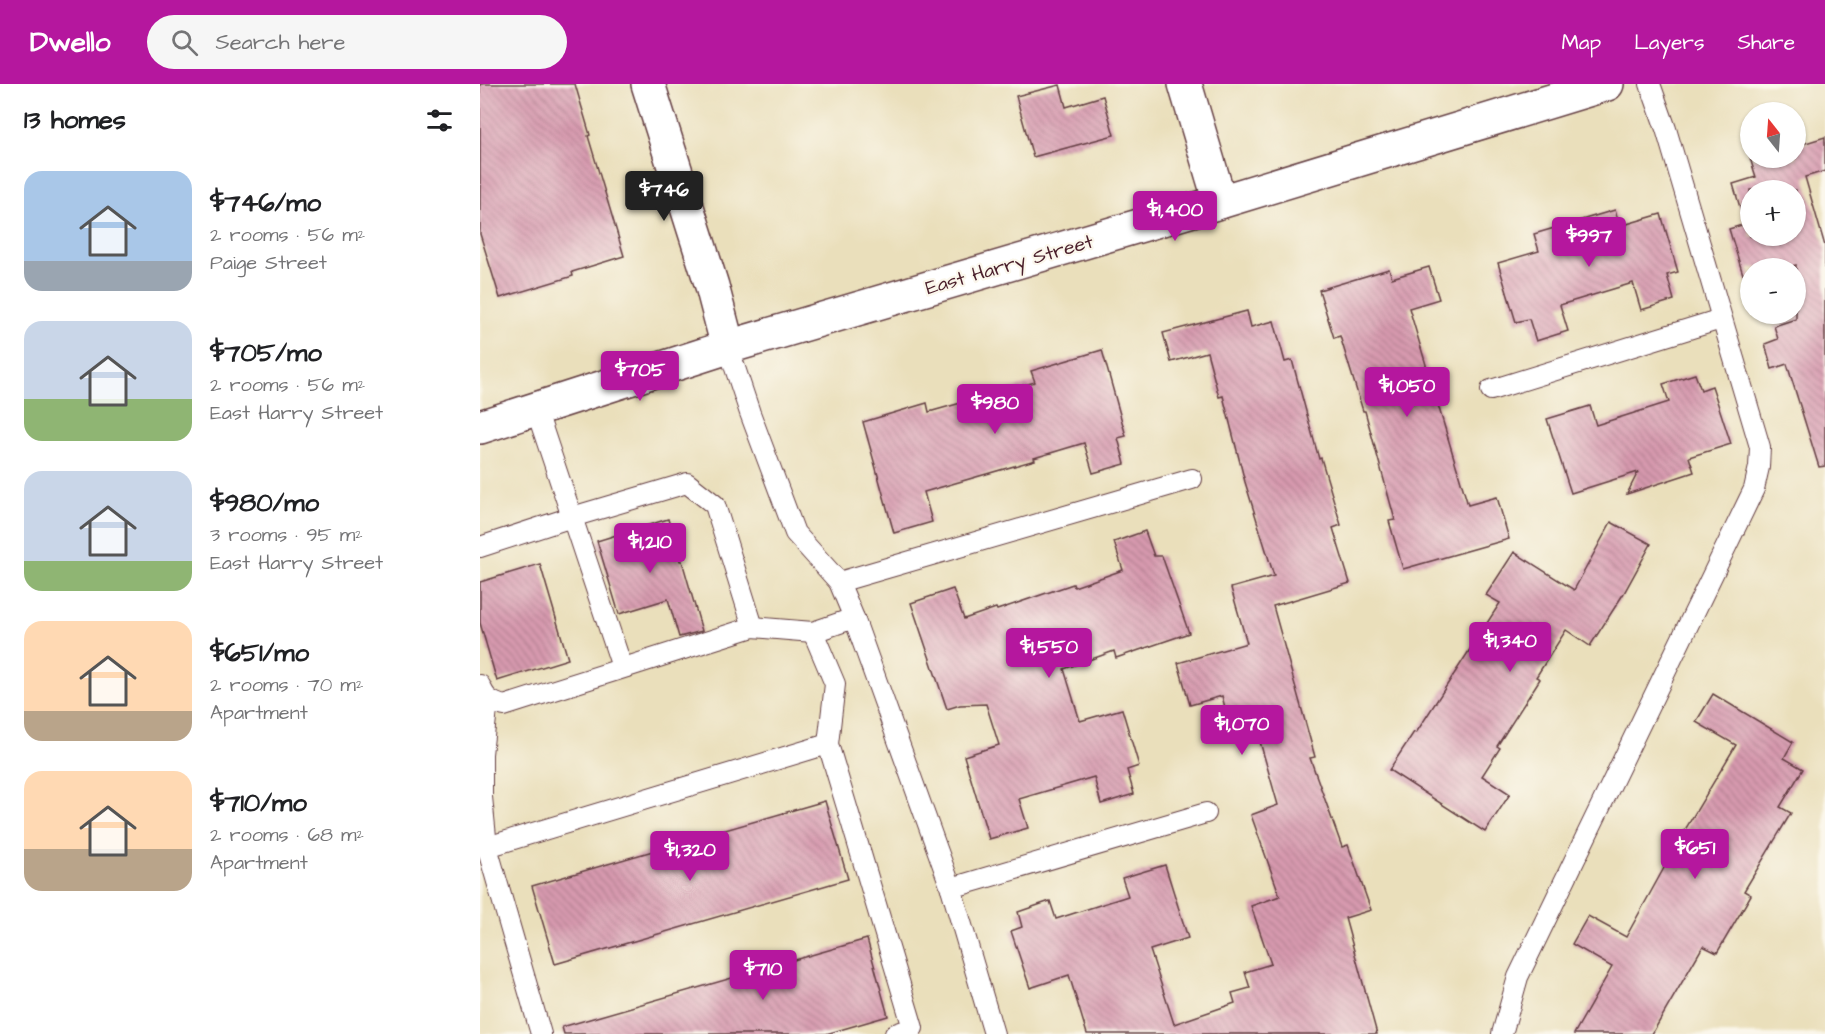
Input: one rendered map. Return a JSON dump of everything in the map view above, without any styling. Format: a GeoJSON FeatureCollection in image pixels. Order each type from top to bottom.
{"type":"FeatureCollection","features":[{"type":"Feature","properties":{"kind":"main road"},"geometry":{"type":"LineString","coordinates":[[648,84],[712,286],[728,347]]}},
{"type":"Feature","properties":{"kind":"main road"},"geometry":{"type":"LineString","coordinates":[[1185,84],[1220,202]]}},
{"type":"Feature","properties":{"kind":"main road","name":"East Harry Street"},"geometry":{"type":"LineString","coordinates":[[480,427],[728,347],[1220,202],[1607,84]]}},
{"type":"Feature","properties":{"kind":"lane"},"geometry":{"type":"LineString","coordinates":[[1502,1034],[1518,978],[1754,489],[1759,467],[1760,447],[1666,129],[1650,84]]}},
{"type":"Feature","properties":{"kind":"lane"},"geometry":{"type":"LineString","coordinates":[[1491,390],[1721,320]]}},
{"type":"Feature","properties":{"kind":"lane"},"geometry":{"type":"LineString","coordinates":[[728,347],[795,533],[839,582],[854,618],[951,888],[994,1034]]}},
{"type":"Feature","properties":{"kind":"lane"},"geometry":{"type":"LineString","coordinates":[[536,409],[622,667]]}},
{"type":"Feature","properties":{"kind":"lane"},"geometry":{"type":"LineString","coordinates":[[839,582],[1192,479]]}},
{"type":"Feature","properties":{"kind":"lane"},"geometry":{"type":"LineString","coordinates":[[480,547],[687,483],[715,504],[753,627]]}},
{"type":"Feature","properties":{"kind":"lane"},"geometry":{"type":"LineString","coordinates":[[484,692],[504,706],[753,627],[813,632],[854,618]]}},
{"type":"Feature","properties":{"kind":"lane"},"geometry":{"type":"LineString","coordinates":[[813,632],[835,684],[828,744],[904,1031]]}},
{"type":"Feature","properties":{"kind":"lane"},"geometry":{"type":"LineString","coordinates":[[484,692],[482,798],[487,847],[542,1034]]}},
{"type":"Feature","properties":{"kind":"lane"},"geometry":{"type":"LineString","coordinates":[[487,847],[828,744]]}},
{"type":"Feature","properties":{"kind":"lane"},"geometry":{"type":"LineString","coordinates":[[951,888],[1206,813]]}},
{"type":"Feature","properties":{"kind":"building"},"geometry":{"type":"Polygon","coordinates":[[[480,84],[575,84],[624,256],[572,272],[573,276],[500,298],[480,234],[480,84]]]}},
{"type":"Feature","properties":{"kind":"building"},"geometry":{"type":"Polygon","coordinates":[[[1060,85],[1066,107],[1103,96],[1114,135],[1033,157],[1016,96],[1060,85]]]}},
{"type":"Feature","properties":{"kind":"building"},"geometry":{"type":"Polygon","coordinates":[[[1825,137],[1825,171],[1805,177],[1806,180],[1746,180],[1756,177],[1753,168],[1806,168],[1806,143],[1825,137]]]}},
{"type":"Feature","properties":{"kind":"building"},"geometry":{"type":"Polygon","coordinates":[[[1806,180],[1825,246],[1825,466],[1819,467],[1787,364],[1772,369],[1765,344],[1778,339],[1774,326],[1806,324],[1806,258],[1740,258],[1740,265],[1729,229],[1740,226],[1740,246],[1806,246],[1806,180]]]}},
{"type":"Feature","properties":{"kind":"building"},"geometry":{"type":"Polygon","coordinates":[[[1740,182],[1740,207],[1733,184],[1740,182]]]}},
{"type":"Feature","properties":{"kind":"building"},"geometry":{"type":"Polygon","coordinates":[[[1615,210],[1620,226],[1661,214],[1678,272],[1667,275],[1674,300],[1641,310],[1633,283],[1560,305],[1568,331],[1536,341],[1529,319],[1516,322],[1498,263],[1539,251],[1534,234],[1615,210]]]}},
{"type":"Feature","properties":{"kind":"building"},"geometry":{"type":"Polygon","coordinates":[[[1429,267],[1439,299],[1409,308],[1468,505],[1497,497],[1509,539],[1403,569],[1389,521],[1395,520],[1365,411],[1363,411],[1340,336],[1334,338],[1319,290],[1389,269],[1392,278],[1429,267]]]}},
{"type":"Feature","properties":{"kind":"building"},"geometry":{"type":"Polygon","coordinates":[[[1247,311],[1251,327],[1274,321],[1285,362],[1292,360],[1319,459],[1321,458],[1341,525],[1333,528],[1350,583],[1273,606],[1315,757],[1310,758],[1342,847],[1348,845],[1371,910],[1345,918],[1377,1034],[1087,1034],[1069,975],[1030,988],[1011,931],[1022,927],[1018,912],[1050,901],[1056,919],[1128,896],[1122,878],[1165,865],[1188,938],[1150,950],[1174,1024],[1235,1003],[1232,993],[1250,988],[1245,972],[1271,964],[1251,906],[1280,896],[1251,815],[1278,805],[1255,724],[1231,731],[1222,696],[1190,705],[1178,663],[1247,643],[1231,588],[1274,576],[1245,482],[1223,396],[1219,397],[1207,352],[1171,362],[1163,333],[1247,311]]]}},
{"type":"Feature","properties":{"kind":"building"},"geometry":{"type":"Polygon","coordinates":[[[1102,350],[1126,436],[1118,438],[1125,464],[1093,473],[1084,443],[1034,458],[1035,460],[924,492],[932,522],[894,533],[863,422],[927,403],[929,412],[1035,382],[1031,371],[1102,350]]]}},
{"type":"Feature","properties":{"kind":"building"},"geometry":{"type":"Polygon","coordinates":[[[1695,374],[1701,390],[1712,386],[1731,444],[1689,457],[1694,472],[1627,494],[1638,472],[1571,493],[1547,419],[1590,406],[1596,425],[1669,402],[1663,384],[1695,374]]]}},
{"type":"Feature","properties":{"kind":"building"},"geometry":{"type":"Polygon","coordinates":[[[668,519],[702,631],[679,637],[668,599],[619,614],[597,541],[668,519]]]}},
{"type":"Feature","properties":{"kind":"building"},"geometry":{"type":"Polygon","coordinates":[[[1611,522],[1651,544],[1624,593],[1590,646],[1566,630],[1536,677],[1540,679],[1497,746],[1500,748],[1482,776],[1510,794],[1485,832],[1389,770],[1414,732],[1416,733],[1500,603],[1486,595],[1514,552],[1574,590],[1611,522]]]}},
{"type":"Feature","properties":{"kind":"building"},"geometry":{"type":"Polygon","coordinates":[[[1145,531],[1154,556],[1162,556],[1189,633],[1116,658],[1114,651],[1064,669],[1080,721],[1122,709],[1139,766],[1127,770],[1134,794],[1101,804],[1094,777],[1019,799],[1028,828],[989,839],[964,756],[999,745],[986,704],[960,705],[947,709],[911,603],[953,589],[964,619],[1073,584],[1074,587],[1123,570],[1114,542],[1145,531]]]}},
{"type":"Feature","properties":{"kind":"building"},"geometry":{"type":"Polygon","coordinates":[[[540,564],[568,659],[497,681],[480,623],[480,582],[540,564]]]}},
{"type":"Feature","properties":{"kind":"building"},"geometry":{"type":"Polygon","coordinates":[[[1713,694],[1793,742],[1784,758],[1803,769],[1780,807],[1791,813],[1744,891],[1751,895],[1717,953],[1703,946],[1652,1034],[1574,1034],[1612,967],[1572,944],[1588,916],[1626,937],[1686,828],[1736,745],[1696,722],[1713,694]]]}},
{"type":"Feature","properties":{"kind":"building"},"geometry":{"type":"Polygon","coordinates":[[[825,801],[848,879],[555,964],[532,886],[825,801]]]}},
{"type":"Feature","properties":{"kind":"building"},"geometry":{"type":"Polygon","coordinates":[[[867,939],[888,1016],[826,1034],[564,1034],[562,1027],[867,939]]]}}]}
